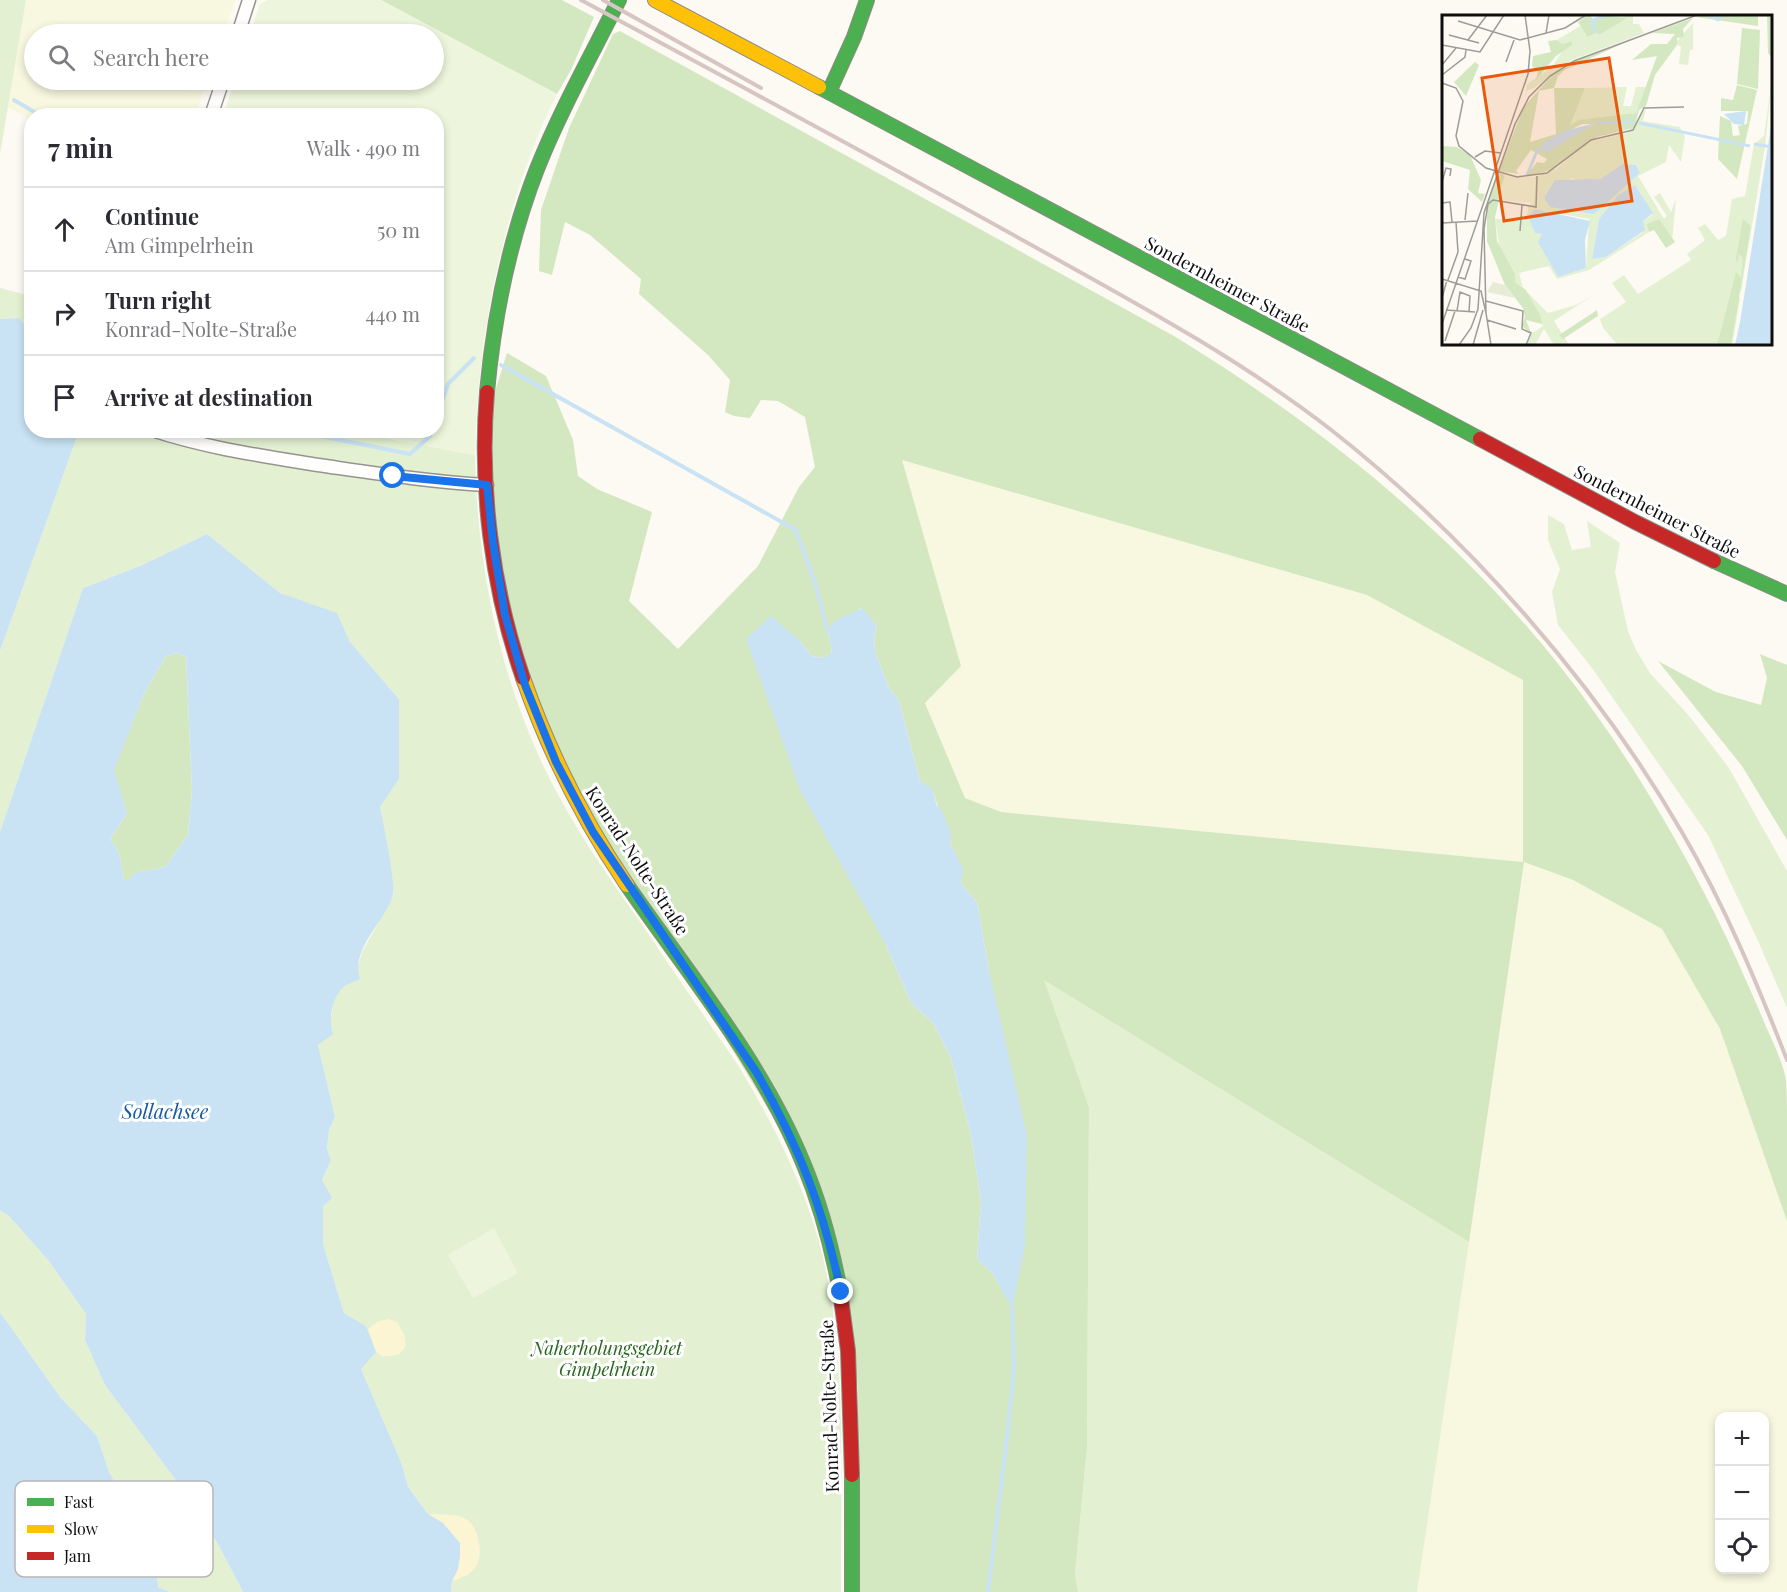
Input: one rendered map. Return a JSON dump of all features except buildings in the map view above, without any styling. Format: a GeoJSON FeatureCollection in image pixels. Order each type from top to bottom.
{"type":"FeatureCollection","features":[{"type":"Feature","properties":{"kind":"street"},"geometry":{"type":"LineString","coordinates":[[241,24],[249,0]]}},
{"type":"Feature","properties":{"kind":"street","name":"Konrad-Nolte-Straße"},"geometry":{"type":"LineString","coordinates":[[619,0],[552,133],[528,193],[513,239],[498,309],[487,397],[487,485],[493,543],[505,615],[525,685],[556,762],[573,797],[605,851],[766,1090],[794,1141],[821,1209],[841,1292],[848,1348],[851,1412],[852,1592]]}},
{"type":"Feature","properties":{"kind":"street","name":"Sondernheimer Straße"},"geometry":{"type":"LineString","coordinates":[[655,0],[1635,522],[1741,575],[1787,594]]}},
{"type":"Feature","properties":{"kind":"street"},"geometry":{"type":"LineString","coordinates":[[829,92],[854,37],[867,0]]}},
{"type":"Feature","properties":{"kind":"street"},"geometry":{"type":"LineString","coordinates":[[214,108],[220,90]]}},
{"type":"Feature","properties":{"kind":"street"},"geometry":{"type":"LineString","coordinates":[[173,438],[244,453],[393,476],[487,485]]}},
{"type":"Feature","properties":{"kind":"green space"},"geometry":{"type":"Polygon","coordinates":[[[0,0],[26,0],[0,154],[0,0]]]}},
{"type":"Feature","properties":{"kind":"green space"},"geometry":{"type":"Polygon","coordinates":[[[26,0],[235,0],[227,24],[24,24],[24,90],[204,90],[197,108],[24,108],[24,116],[8,107],[26,0]]]}},
{"type":"Feature","properties":{"kind":"green space"},"geometry":{"type":"Polygon","coordinates":[[[268,0],[381,0],[426,24],[253,24],[260,4],[268,0]]]}},
{"type":"Feature","properties":{"kind":"green space"},"geometry":{"type":"Polygon","coordinates":[[[381,0],[562,0],[594,17],[571,70],[557,94],[444,34],[444,24],[426,24],[381,0]]]}},
{"type":"Feature","properties":{"kind":"green space"},"geometry":{"type":"Polygon","coordinates":[[[620,31],[1174,336],[1228,370],[1331,444],[1429,526],[1475,570],[1559,665],[1603,724],[1662,817],[1721,927],[1776,1048],[1786,1080],[1787,1221],[1720,1029],[1662,929],[1573,880],[1524,862],[1469,1242],[1044,980],[1089,1107],[1087,1447],[1075,1574],[1078,1592],[858,1592],[858,1388],[827,1206],[596,825],[562,759],[531,683],[511,613],[498,543],[493,485],[493,398],[507,353],[546,376],[573,440],[578,476],[597,489],[652,512],[629,601],[678,649],[758,566],[799,487],[815,467],[805,417],[778,401],[761,400],[750,418],[725,412],[730,380],[708,355],[639,294],[641,279],[590,235],[565,222],[552,275],[539,271],[541,210],[569,128],[613,34],[620,31]],[[902,460],[961,666],[925,703],[965,798],[1001,812],[1523,862],[1523,680],[1367,595],[902,460]],[[861,608],[828,632],[832,652],[823,658],[812,656],[798,639],[885,943],[911,1003],[933,1023],[951,1058],[971,1135],[981,1201],[977,1259],[992,1273],[1012,1307],[989,971],[977,902],[961,884],[962,869],[950,843],[932,789],[920,781],[899,701],[889,688],[875,652],[874,637],[877,626],[861,608]]]}},
{"type":"Feature","properties":{"kind":"green space"},"geometry":{"type":"Polygon","coordinates":[[[444,34],[557,94],[522,178],[497,270],[481,364],[475,455],[385,438],[444,438],[444,108],[226,108],[232,90],[444,90],[444,34]]]}},
{"type":"Feature","properties":{"kind":"green space"},"geometry":{"type":"Polygon","coordinates":[[[0,288],[24,294],[24,324],[19,318],[0,319],[0,288]]]}},
{"type":"Feature","properties":{"kind":"green space","name":"Naherholungsgebiet Gimpelrhein"},"geometry":{"type":"Polygon","coordinates":[[[76,438],[385,438],[475,455],[481,544],[497,633],[523,719],[541,760],[561,800],[590,848],[738,1065],[784,1149],[811,1215],[828,1280],[839,1368],[841,1592],[451,1592],[452,1581],[428,1514],[408,1487],[401,1462],[361,1369],[366,1326],[344,1313],[323,1244],[322,1180],[331,1160],[327,1148],[329,1130],[335,1117],[318,1045],[330,1026],[334,998],[357,970],[362,952],[394,894],[380,807],[399,779],[399,699],[350,642],[337,614],[280,593],[207,534],[140,566],[83,588],[0,832],[0,651],[76,438]]]}},
{"type":"Feature","properties":{"kind":"green space"},"geometry":{"type":"Polygon","coordinates":[[[901,460],[1367,595],[1523,680],[1523,862],[1001,812],[965,798],[925,702],[901,460]]]}},
{"type":"Feature","properties":{"kind":"green space"},"geometry":{"type":"Polygon","coordinates":[[[1548,515],[1564,524],[1572,550],[1591,547],[1587,521],[1620,543],[1615,572],[1628,631],[1636,650],[1650,673],[1690,717],[1729,768],[1787,871],[1787,1008],[1708,835],[1592,668],[1558,625],[1552,592],[1560,569],[1548,540],[1548,515]]]}},
{"type":"Feature","properties":{"kind":"green space"},"geometry":{"type":"Polygon","coordinates":[[[176,653],[186,656],[192,790],[188,835],[165,867],[135,873],[129,880],[124,880],[119,853],[110,839],[127,814],[113,771],[144,694],[166,656],[176,653]]]}},
{"type":"Feature","properties":{"kind":"green space"},"geometry":{"type":"Polygon","coordinates":[[[1760,654],[1787,665],[1787,840],[1742,766],[1658,661],[1716,692],[1761,705],[1767,678],[1760,654]]]}},
{"type":"Feature","properties":{"kind":"green space"},"geometry":{"type":"Polygon","coordinates":[[[1523,862],[1573,880],[1662,929],[1720,1029],[1787,1221],[1787,1592],[1417,1592],[1523,862]]]}},
{"type":"Feature","properties":{"kind":"green space"},"geometry":{"type":"Polygon","coordinates":[[[1043,979],[1469,1242],[1417,1592],[1078,1592],[1075,1574],[1087,1447],[1089,1107],[1043,979]]]}},
{"type":"Feature","properties":{"kind":"green space"},"geometry":{"type":"Polygon","coordinates":[[[0,1211],[8,1215],[48,1260],[86,1314],[85,1340],[105,1385],[176,1481],[114,1481],[97,1436],[60,1397],[0,1312],[0,1211]]]}},
{"type":"Feature","properties":{"kind":"green space"},"geometry":{"type":"Polygon","coordinates":[[[494,1228],[518,1273],[473,1298],[448,1255],[494,1228]]]}},
{"type":"Feature","properties":{"kind":"green space"},"geometry":{"type":"Polygon","coordinates":[[[213,1536],[243,1592],[170,1592],[158,1587],[157,1577],[213,1577],[213,1536]]]}},
{"type":"Feature","properties":{"kind":"sand"},"geometry":{"type":"Polygon","coordinates":[[[389,1319],[397,1322],[406,1342],[405,1347],[398,1354],[382,1356],[376,1352],[368,1329],[377,1322],[389,1319]]]}},
{"type":"Feature","properties":{"kind":"sand"},"geometry":{"type":"Polygon","coordinates":[[[428,1514],[458,1516],[473,1525],[480,1554],[476,1566],[467,1575],[452,1581],[458,1569],[428,1514]]]}},
{"type":"Feature","properties":{"kind":"water"},"geometry":{"type":"Polygon","coordinates":[[[19,318],[24,324],[24,438],[76,438],[0,651],[0,319],[19,318]]]}},
{"type":"Feature","properties":{"kind":"water","name":"Sollachsee"},"geometry":{"type":"Polygon","coordinates":[[[207,534],[280,593],[337,613],[350,642],[399,699],[399,779],[380,807],[391,867],[393,895],[364,946],[358,968],[360,979],[341,989],[334,1001],[331,1015],[333,1034],[318,1045],[335,1117],[329,1130],[327,1148],[331,1160],[322,1180],[332,1198],[323,1206],[323,1244],[344,1313],[366,1326],[376,1352],[361,1369],[401,1462],[408,1487],[428,1514],[443,1523],[460,1543],[458,1569],[452,1581],[451,1592],[243,1592],[213,1536],[213,1481],[176,1481],[105,1385],[85,1340],[86,1314],[48,1260],[8,1215],[0,1211],[0,832],[83,588],[140,566],[207,534]],[[176,653],[166,656],[144,694],[114,770],[127,814],[110,839],[119,853],[124,880],[129,880],[134,873],[165,867],[188,835],[192,790],[186,656],[176,653]]]}},
{"type":"Feature","properties":{"kind":"water"},"geometry":{"type":"Polygon","coordinates":[[[862,608],[877,626],[874,637],[875,652],[889,688],[899,701],[920,781],[932,788],[937,806],[942,810],[951,834],[950,843],[963,869],[961,884],[977,902],[989,971],[1027,1135],[1025,1246],[1012,1308],[992,1273],[977,1259],[981,1201],[971,1135],[951,1058],[933,1023],[911,1003],[885,943],[800,790],[746,639],[771,616],[798,639],[812,656],[823,658],[832,652],[828,632],[833,622],[862,608]]]}},
{"type":"Feature","properties":{"kind":"water"},"geometry":{"type":"Polygon","coordinates":[[[0,1312],[60,1397],[97,1436],[114,1481],[15,1481],[15,1577],[157,1577],[158,1587],[170,1592],[0,1592],[0,1312]]]}},
{"type":"Feature","properties":{"kind":"waterway"},"geometry":{"type":"LineString","coordinates":[[14,100],[28,108]]}},
{"type":"Feature","properties":{"kind":"waterway"},"geometry":{"type":"LineString","coordinates":[[444,396],[448,384],[474,358]]}},
{"type":"Feature","properties":{"kind":"waterway"},"geometry":{"type":"LineString","coordinates":[[501,365],[796,530],[815,583],[828,632]]}},
{"type":"Feature","properties":{"kind":"waterway"},"geometry":{"type":"LineString","coordinates":[[330,438],[410,454],[428,438]]}},
{"type":"Feature","properties":{"kind":"waterway"},"geometry":{"type":"LineString","coordinates":[[988,1592],[1014,1368],[1012,1308]]}},
{"type":"Feature","properties":{"kind":"railway"},"geometry":{"type":"LineString","coordinates":[[581,0],[915,181],[1182,330],[1294,402],[1381,471],[1431,517],[1526,615],[1611,722],[1649,778],[1713,889],[1752,974],[1787,1060]]}},
{"type":"Feature","properties":{"kind":"railway"},"geometry":{"type":"LineString","coordinates":[[603,0],[761,88]]}},
{"type":"Feature","properties":{"kind":"traffic: fast"},"geometry":{"type":"LineString","coordinates":[[487,392],[504,279],[527,196],[556,126],[619,0]]}},
{"type":"Feature","properties":{"kind":"traffic: fast"},"geometry":{"type":"LineString","coordinates":[[829,92],[854,37],[867,0]]}},
{"type":"Feature","properties":{"kind":"traffic: fast"},"geometry":{"type":"LineString","coordinates":[[819,87],[1480,439]]}},
{"type":"Feature","properties":{"kind":"traffic: fast"},"geometry":{"type":"LineString","coordinates":[[1714,561],[1787,594]]}},
{"type":"Feature","properties":{"kind":"traffic: fast"},"geometry":{"type":"LineString","coordinates":[[627,885],[723,1020],[768,1091],[787,1127],[821,1212],[840,1291]]}},
{"type":"Feature","properties":{"kind":"traffic: fast"},"geometry":{"type":"LineString","coordinates":[[852,1475],[852,1592]]}},
{"type":"Feature","properties":{"kind":"traffic: slow"},"geometry":{"type":"LineString","coordinates":[[655,0],[819,87]]}},
{"type":"Feature","properties":{"kind":"traffic: slow"},"geometry":{"type":"LineString","coordinates":[[523,678],[568,785],[596,836],[627,885]]}},
{"type":"Feature","properties":{"kind":"traffic: jam"},"geometry":{"type":"LineString","coordinates":[[487,392],[485,464],[490,537],[503,609],[523,678]]}},
{"type":"Feature","properties":{"kind":"traffic: jam"},"geometry":{"type":"LineString","coordinates":[[1480,439],[1635,522],[1714,561]]}},
{"type":"Feature","properties":{"kind":"traffic: jam"},"geometry":{"type":"LineString","coordinates":[[840,1291],[848,1351],[852,1475]]}},
{"type":"Feature","properties":{"kind":"route"},"geometry":{"type":"LineString","coordinates":[[393,476],[487,485],[493,543],[505,615],[525,685],[556,762],[593,832],[757,1073],[781,1115],[807,1170],[821,1209],[841,1292]]}}]}
